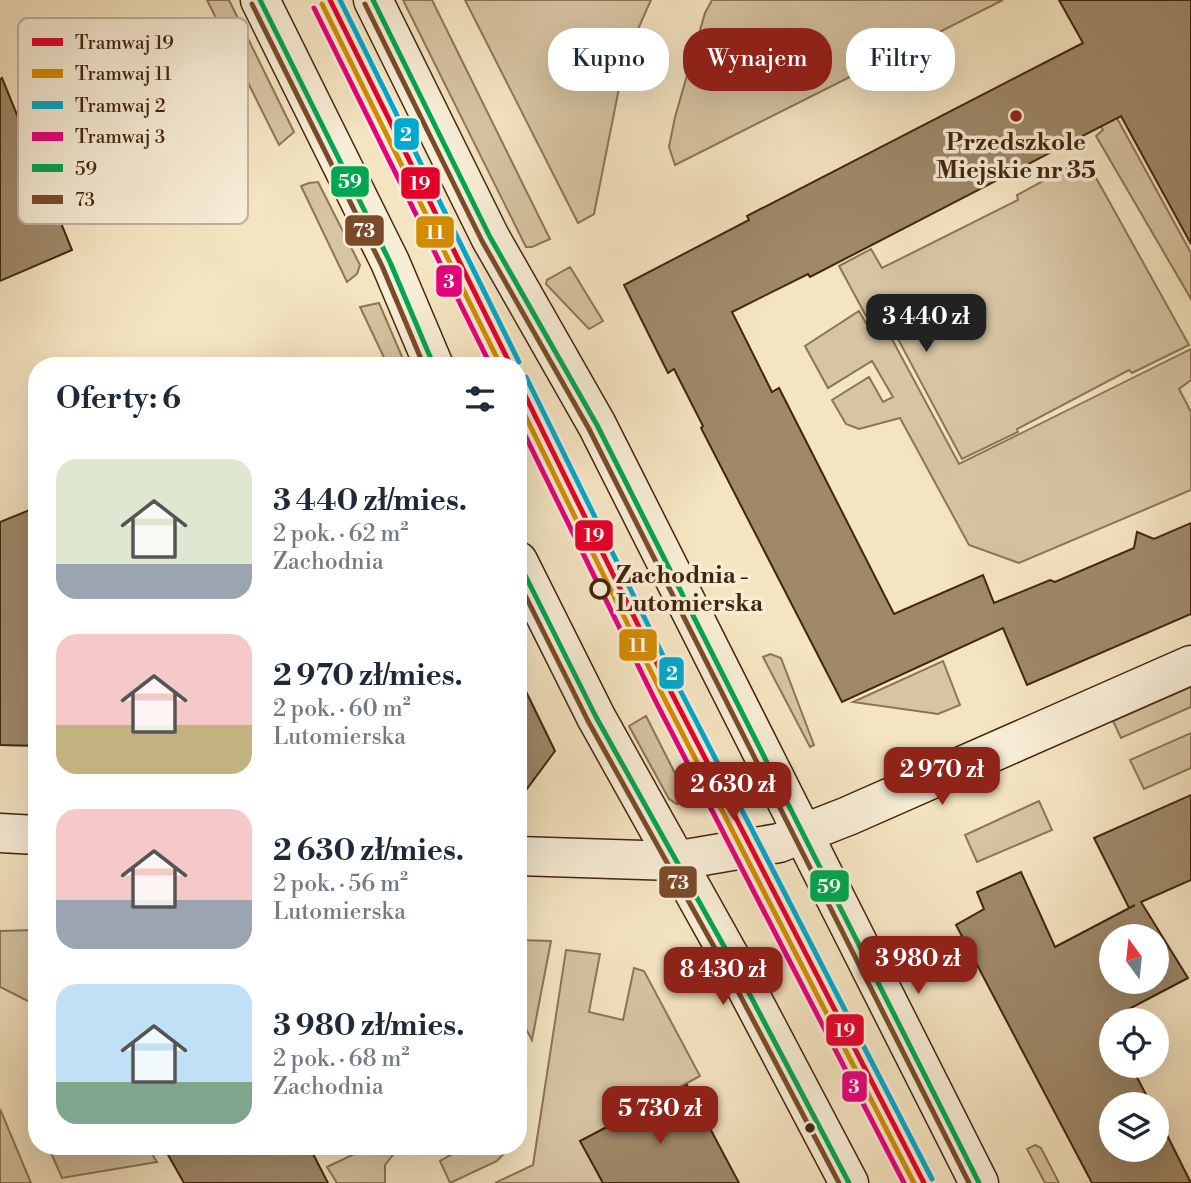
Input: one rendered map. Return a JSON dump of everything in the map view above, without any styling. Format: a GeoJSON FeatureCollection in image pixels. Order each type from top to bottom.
{"type":"FeatureCollection","features":[{"type":"Feature","properties":{"kind":"main road"},"geometry":{"type":"LineString","coordinates":[[260,0],[390,262],[430,357]]}},
{"type":"Feature","properties":{"kind":"main road"},"geometry":{"type":"LineString","coordinates":[[373,0],[490,237],[597,425],[979,1183]]}},
{"type":"Feature","properties":{"kind":"main road"},"geometry":{"type":"LineString","coordinates":[[527,579],[596,717],[730,957],[849,1183]]}},
{"type":"Feature","properties":{"kind":"main road"},"geometry":{"type":"LineString","coordinates":[[527,856],[674,861],[751,849],[804,835],[1191,665]]}},
{"type":"Feature","properties":{"kind":"main road"},"geometry":{"type":"LineString","coordinates":[[0,834],[28,835]]}},
{"type":"Feature","properties":{"kind":"shaded area"},"geometry":{"type":"Polygon","coordinates":[[[207,0],[229,0],[238,18],[216,18],[207,0]]]}},
{"type":"Feature","properties":{"kind":"shaded area"},"geometry":{"type":"Polygon","coordinates":[[[403,0],[432,0],[550,239],[526,247],[403,0]]]}},
{"type":"Feature","properties":{"kind":"shaded area"},"geometry":{"type":"Polygon","coordinates":[[[465,0],[651,0],[638,28],[548,28],[548,91],[618,91],[594,214],[578,223],[465,0]]]}},
{"type":"Feature","properties":{"kind":"shaded area"},"geometry":{"type":"Polygon","coordinates":[[[712,0],[1003,0],[947,28],[846,28],[846,79],[832,86],[832,28],[701,28],[712,0]]]}},
{"type":"Feature","properties":{"kind":"shaded area"},"geometry":{"type":"Polygon","coordinates":[[[248,39],[294,132],[279,145],[248,83],[248,39]]]}},
{"type":"Feature","properties":{"kind":"shaded area"},"geometry":{"type":"Polygon","coordinates":[[[683,89],[822,91],[675,165],[669,147],[683,89]]]}},
{"type":"Feature","properties":{"kind":"shaded area"},"geometry":{"type":"Polygon","coordinates":[[[1107,100],[1191,253],[1191,299],[1096,136],[1103,130],[1092,109],[1107,100]]]}},
{"type":"Feature","properties":{"kind":"shaded area"},"geometry":{"type":"Polygon","coordinates":[[[1085,158],[1189,345],[1132,373],[1129,370],[1017,429],[1018,432],[962,459],[882,309],[866,316],[839,266],[871,249],[882,268],[1018,200],[1017,195],[1085,158]]]}},
{"type":"Feature","properties":{"kind":"shaded area"},"geometry":{"type":"Polygon","coordinates":[[[318,182],[360,265],[357,274],[347,282],[301,186],[318,182]]]}},
{"type":"Feature","properties":{"kind":"shaded area"},"geometry":{"type":"Polygon","coordinates":[[[570,267],[603,321],[589,329],[546,284],[547,280],[570,267]]]}},
{"type":"Feature","properties":{"kind":"shaded area"},"geometry":{"type":"Polygon","coordinates":[[[379,303],[402,357],[384,357],[360,307],[379,303]]]}},
{"type":"Feature","properties":{"kind":"shaded area"},"geometry":{"type":"Polygon","coordinates":[[[859,311],[866,323],[879,315],[959,464],[1191,349],[1191,380],[1179,389],[1191,412],[1191,490],[1019,563],[969,545],[900,418],[859,429],[846,424],[832,400],[869,377],[883,402],[893,397],[872,361],[828,388],[805,346],[859,311]]]}},
{"type":"Feature","properties":{"kind":"shaded area"},"geometry":{"type":"Polygon","coordinates":[[[770,654],[781,658],[814,745],[810,747],[763,657],[770,654]]]}},
{"type":"Feature","properties":{"kind":"shaded area"},"geometry":{"type":"Polygon","coordinates":[[[943,661],[960,705],[938,714],[853,702],[943,661]]]}},
{"type":"Feature","properties":{"kind":"shaded area"},"geometry":{"type":"Polygon","coordinates":[[[1191,687],[1191,707],[1121,738],[1113,721],[1191,687]]]}},
{"type":"Feature","properties":{"kind":"shaded area"},"geometry":{"type":"Polygon","coordinates":[[[646,716],[688,799],[677,804],[669,799],[629,726],[646,716]]]}},
{"type":"Feature","properties":{"kind":"shaded area"},"geometry":{"type":"Polygon","coordinates":[[[1191,733],[1191,768],[1144,789],[1130,760],[1191,733]]]}},
{"type":"Feature","properties":{"kind":"shaded area"},"geometry":{"type":"Polygon","coordinates":[[[1039,801],[1052,830],[977,862],[965,835],[1039,801]]]}},
{"type":"Feature","properties":{"kind":"shaded area"},"geometry":{"type":"Polygon","coordinates":[[[28,930],[28,1001],[0,987],[0,931],[28,930]]]}},
{"type":"Feature","properties":{"kind":"shaded area"},"geometry":{"type":"Polygon","coordinates":[[[527,940],[551,941],[532,1040],[527,1031],[527,940]]]}},
{"type":"Feature","properties":{"kind":"shaded area"},"geometry":{"type":"Polygon","coordinates":[[[566,950],[600,954],[589,1012],[623,1020],[634,968],[644,971],[700,1076],[581,1141],[603,1183],[495,1183],[533,1165],[566,950]]]}},
{"type":"Feature","properties":{"kind":"shaded area"},"geometry":{"type":"Polygon","coordinates":[[[0,1109],[31,1183],[0,1183],[0,1109]]]}},
{"type":"Feature","properties":{"kind":"shaded area"},"geometry":{"type":"Polygon","coordinates":[[[1035,1145],[1041,1148],[1059,1183],[1045,1183],[1027,1149],[1035,1145]]]}},
{"type":"Feature","properties":{"kind":"shaded area"},"geometry":{"type":"Polygon","coordinates":[[[52,1155],[153,1155],[157,1162],[62,1178],[52,1155]]]}},
{"type":"Feature","properties":{"kind":"shaded area"},"geometry":{"type":"Polygon","coordinates":[[[352,1155],[393,1155],[385,1165],[385,1183],[337,1183],[327,1167],[352,1155]]]}},
{"type":"Feature","properties":{"kind":"shaded area"},"geometry":{"type":"Polygon","coordinates":[[[450,1155],[503,1155],[497,1161],[450,1183],[440,1161],[450,1155]]]}},
{"type":"Feature","properties":{"kind":"building"},"geometry":{"type":"Polygon","coordinates":[[[1059,0],[1191,0],[1191,244],[1121,116],[810,277],[808,274],[732,312],[772,392],[779,388],[894,614],[983,575],[994,603],[1050,580],[1055,582],[1134,548],[1137,532],[1154,539],[1191,523],[1191,614],[1027,685],[1003,628],[842,702],[701,428],[703,426],[674,369],[668,373],[624,285],[749,220],[747,216],[1083,43],[1059,0]]]}},
{"type":"Feature","properties":{"kind":"building"},"geometry":{"type":"Polygon","coordinates":[[[2,78],[18,117],[18,224],[61,224],[72,250],[0,281],[2,78]]]}},
{"type":"Feature","properties":{"kind":"building"},"geometry":{"type":"Polygon","coordinates":[[[28,511],[28,746],[0,745],[0,522],[28,511]]]}},
{"type":"Feature","properties":{"kind":"building"},"geometry":{"type":"Polygon","coordinates":[[[527,693],[555,751],[527,789],[527,693]]]}},
{"type":"Feature","properties":{"kind":"building"},"geometry":{"type":"Polygon","coordinates":[[[1191,795],[1191,880],[1141,902],[1155,924],[1099,924],[1099,994],[1158,994],[1131,1008],[1099,1008],[1099,1078],[1137,1078],[1145,1092],[1099,1092],[1099,1162],[1169,1162],[1169,1139],[1191,1183],[1092,1183],[956,925],[984,909],[977,892],[1021,872],[1055,947],[1135,905],[1129,908],[1094,838],[1191,795]]]}},
{"type":"Feature","properties":{"kind":"building"},"geometry":{"type":"Polygon","coordinates":[[[1169,947],[1188,978],[1169,988],[1169,947]]]}},
{"type":"Feature","properties":{"kind":"building"},"geometry":{"type":"Polygon","coordinates":[[[687,1085],[739,1183],[603,1183],[580,1141],[687,1085]]]}},
{"type":"Feature","properties":{"kind":"building"},"geometry":{"type":"Polygon","coordinates":[[[168,1155],[314,1155],[328,1183],[184,1183],[168,1155]]]}},
{"type":"Feature","properties":{"kind":"tram line","name":"19"},"geometry":{"type":"LineString","coordinates":[[330,0],[507,357]]}},
{"type":"Feature","properties":{"kind":"tram line","name":"2"},"geometry":{"type":"LineString","coordinates":[[340,0],[517,357]]}},
{"type":"Feature","properties":{"kind":"tram line","name":"11"},"geometry":{"type":"LineString","coordinates":[[322,4],[497,357]]}},
{"type":"Feature","properties":{"kind":"tram line","name":"3"},"geometry":{"type":"LineString","coordinates":[[314,8],[487,357]]}},
{"type":"Feature","properties":{"kind":"tram line","name":"2"},"geometry":{"type":"LineString","coordinates":[[527,379],[679,688],[932,1179]]}},
{"type":"Feature","properties":{"kind":"tram line","name":"19"},"geometry":{"type":"LineString","coordinates":[[527,399],[671,692],[924,1183]]}},
{"type":"Feature","properties":{"kind":"tram line","name":"11"},"geometry":{"type":"LineString","coordinates":[[527,419],[663,696],[914,1183]]}},
{"type":"Feature","properties":{"kind":"tram line","name":"3"},"geometry":{"type":"LineString","coordinates":[[527,439],[655,700],[904,1183]]}},
{"type":"Feature","properties":{"kind":"transit line","name":"59"},"geometry":{"type":"LineString","coordinates":[[260,0],[390,262],[430,357]]}},
{"type":"Feature","properties":{"kind":"transit line","name":"59"},"geometry":{"type":"LineString","coordinates":[[373,0],[490,237],[597,425],[979,1183]]}},
{"type":"Feature","properties":{"kind":"transit line","name":"73"},"geometry":{"type":"LineString","coordinates":[[252,4],[382,266],[420,357]]}},
{"type":"Feature","properties":{"kind":"transit line","name":"73"},"geometry":{"type":"LineString","coordinates":[[365,4],[482,241],[589,429],[969,1183]]}},
{"type":"Feature","properties":{"kind":"transit line","name":"59"},"geometry":{"type":"LineString","coordinates":[[527,579],[596,717],[730,957],[849,1183]]}},
{"type":"Feature","properties":{"kind":"transit line","name":"73"},"geometry":{"type":"LineString","coordinates":[[527,599],[588,721],[722,961],[839,1183]]}},
{"type":"Feature","properties":{"kind":"place","name":"Przedszkole Miejskie nr 35"},"geometry":{"type":"Point","coordinates":[1016,116]}},
{"type":"Feature","properties":{"kind":"place","name":"Zachodnia - Lutomierska"},"geometry":{"type":"Point","coordinates":[600,589]}}]}
